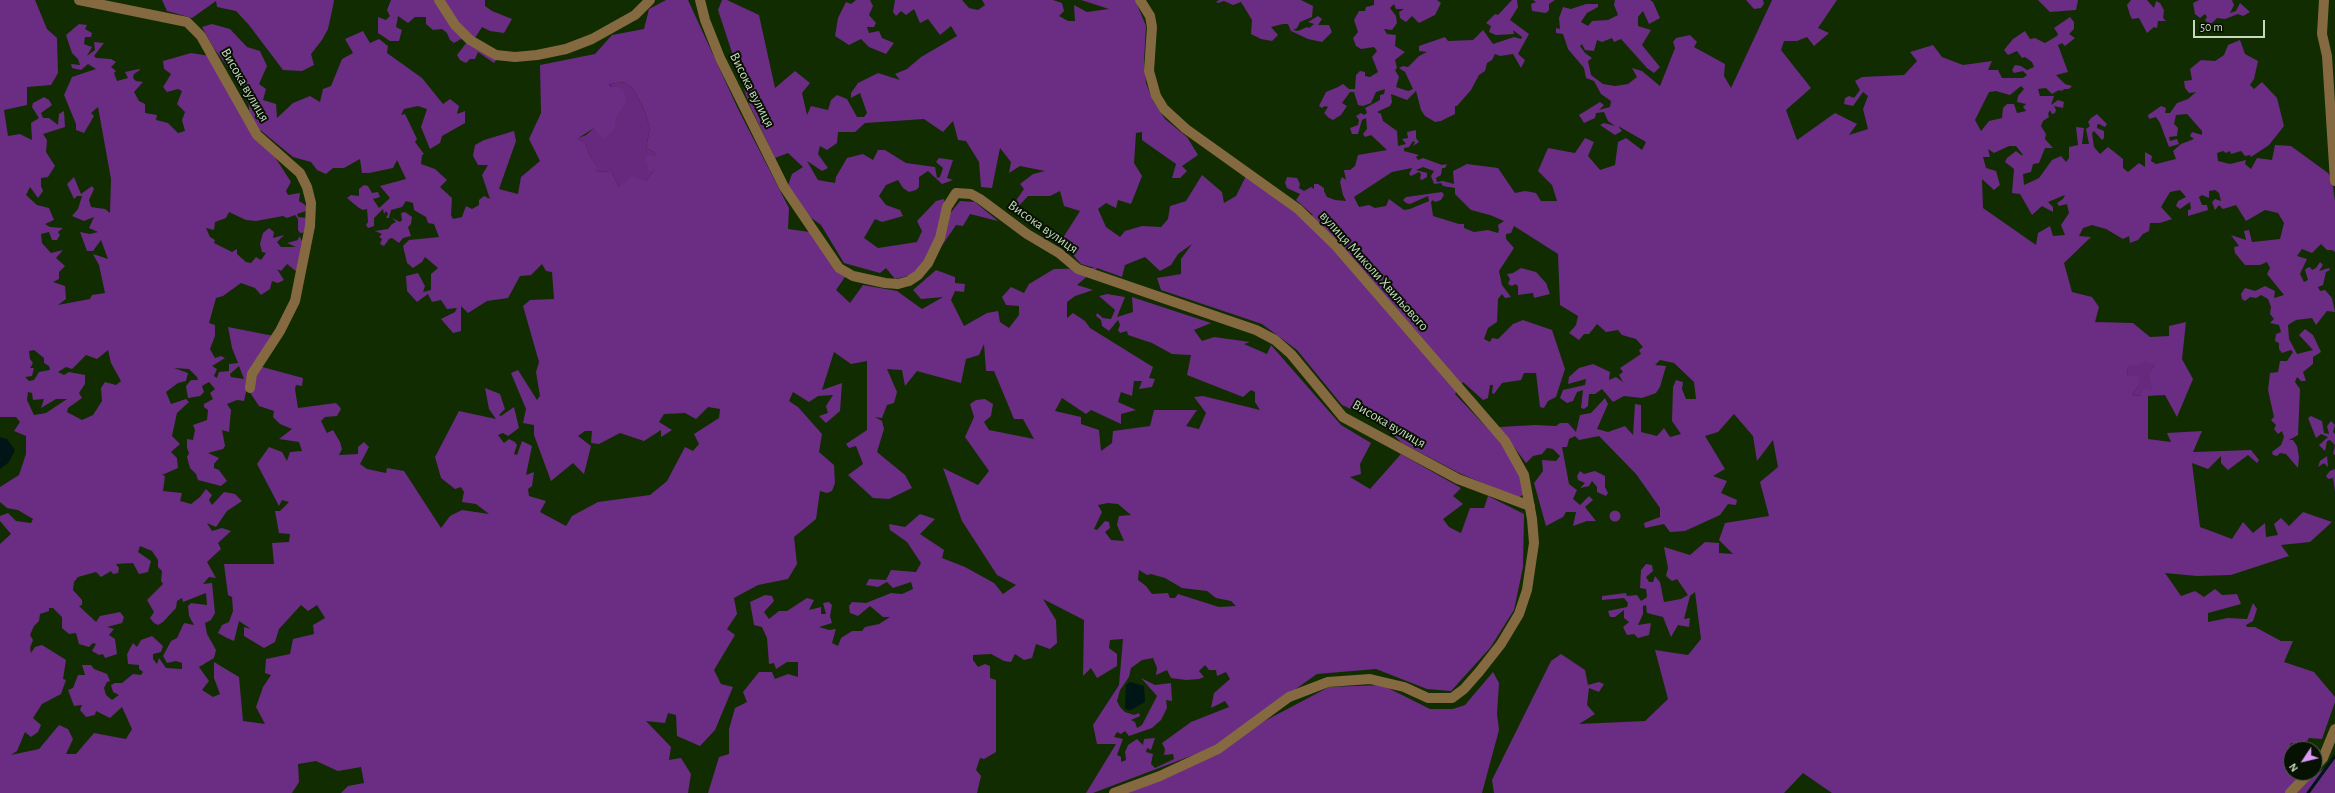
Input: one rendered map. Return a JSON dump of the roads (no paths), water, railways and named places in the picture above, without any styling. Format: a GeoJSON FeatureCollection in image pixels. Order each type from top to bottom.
{"type":"FeatureCollection","features":[{"type":"Feature","properties":{"kind":"street","name":"Висока вулиця"},"geometry":{"type":"LineString","coordinates":[[79,0],[187,22],[201,36],[257,135],[300,173],[307,187],[311,203],[310,226],[295,301],[280,331],[252,374],[250,388]]}},
{"type":"Feature","properties":{"kind":"street"},"geometry":{"type":"LineString","coordinates":[[438,0],[455,25],[470,40],[496,55],[515,57],[537,55],[566,49],[592,39],[634,15],[650,0]]}},
{"type":"Feature","properties":{"kind":"street","name":"Висока вулиця"},"geometry":{"type":"LineString","coordinates":[[700,0],[705,20],[720,58],[784,187],[839,268],[853,276],[885,283],[898,284],[909,281],[918,275],[928,263],[940,238],[947,207],[956,194],[971,194],[1027,234],[1059,253],[1078,269],[1256,330],[1275,340],[1292,354],[1343,417],[1458,479],[1530,506]]}},
{"type":"Feature","properties":{"kind":"street","name":"вулиця Миколи Хвильового"},"geometry":{"type":"LineString","coordinates":[[1114,793],[1160,776],[1207,755],[1289,698],[1328,682],[1370,679],[1404,686],[1428,698],[1452,698],[1464,689],[1479,672],[1501,644],[1520,614],[1527,590],[1534,543],[1530,506],[1524,475],[1505,441],[1336,246],[1298,209],[1186,129],[1164,109],[1156,96],[1149,71],[1152,27],[1150,16],[1140,0]]}},
{"type":"Feature","properties":{"kind":"street"},"geometry":{"type":"LineString","coordinates":[[2324,0],[2322,34],[2327,56],[2335,181]]}},
{"type":"Feature","properties":{"kind":"street"},"geometry":{"type":"LineString","coordinates":[[2323,758],[2335,730]]}},
{"type":"Feature","properties":{"kind":"street"},"geometry":{"type":"LineString","coordinates":[[2290,793],[2301,781]]}},
{"type":"Feature","properties":{"kind":"waterway"},"geometry":{"type":"LineString","coordinates":[[2308,793],[2335,756]]}}]}
